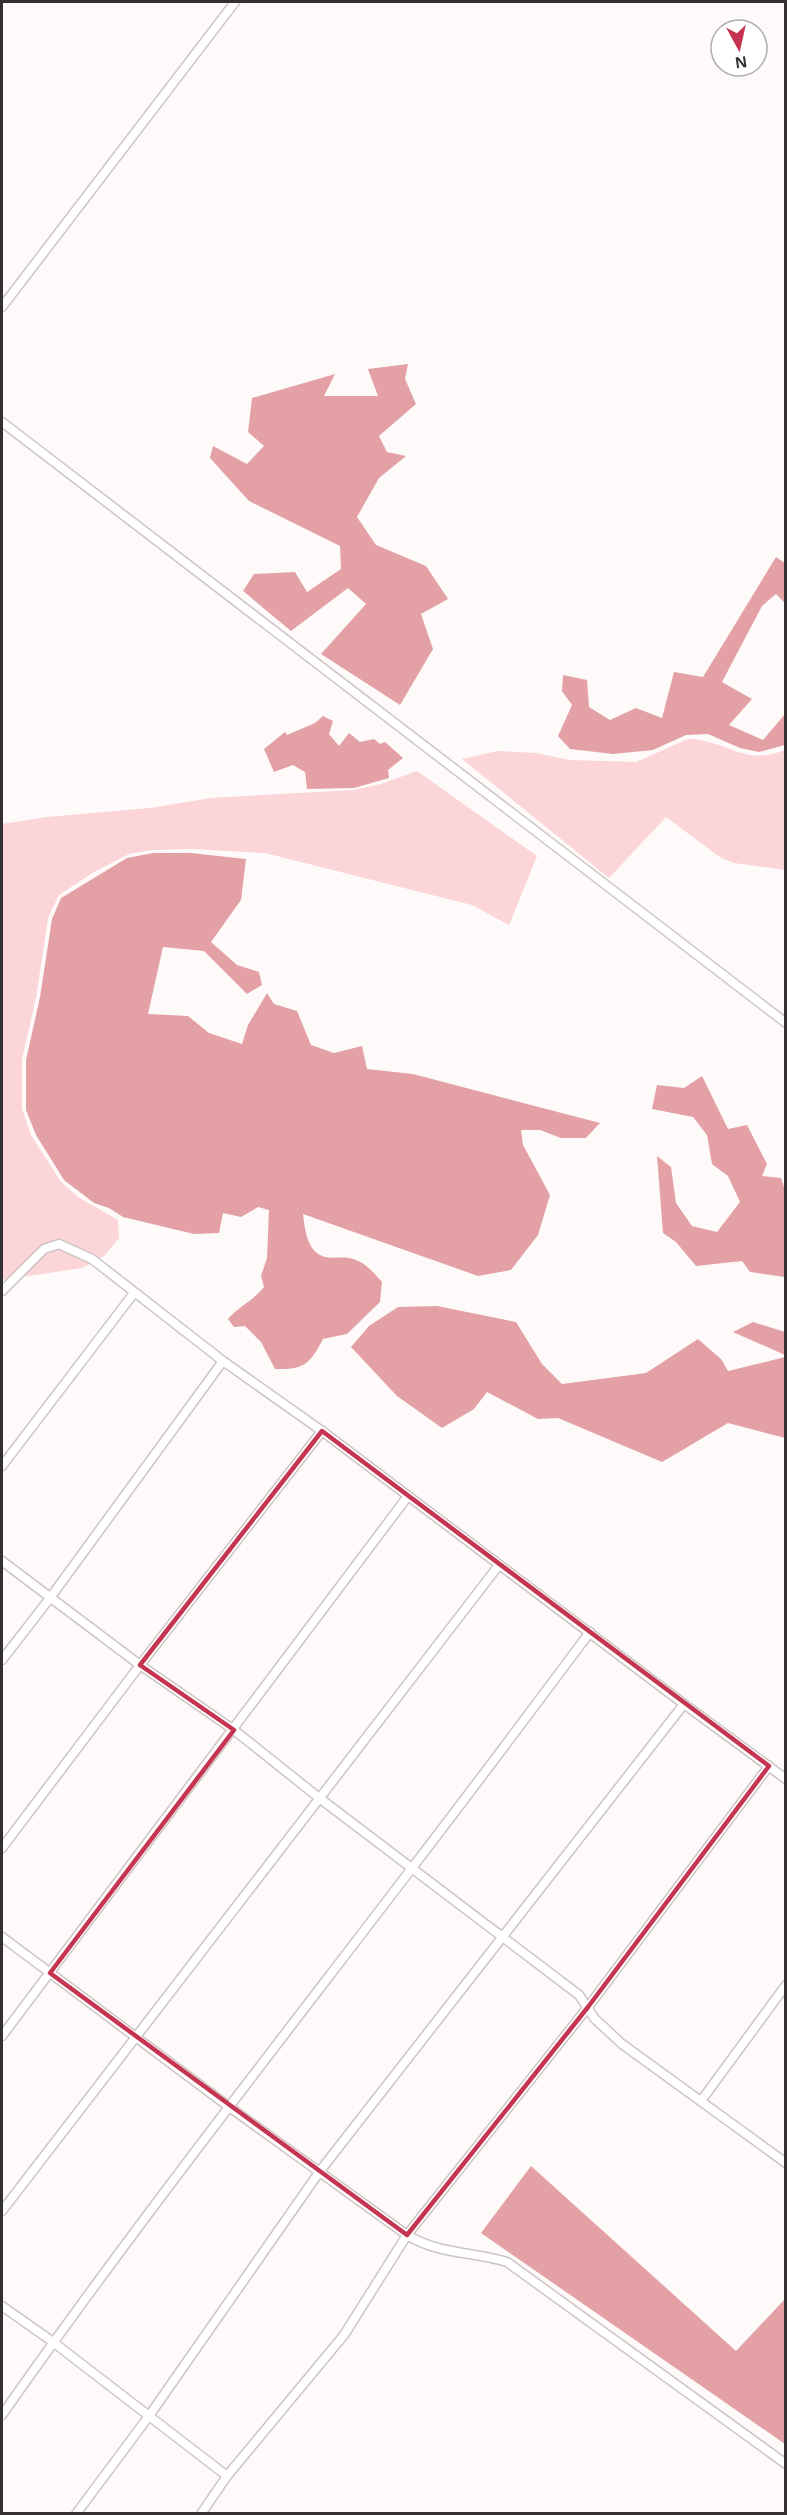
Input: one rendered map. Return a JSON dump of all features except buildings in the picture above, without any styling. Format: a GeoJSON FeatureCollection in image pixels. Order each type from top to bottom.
{"type":"FeatureCollection","features":[{"type":"Feature","properties":{"kind":"street"},"geometry":{"type":"LineString","coordinates":[[2,307],[235,2]]}},
{"type":"Feature","properties":{"kind":"street"},"geometry":{"type":"LineString","coordinates":[[2,422],[786,1023]]}},
{"type":"Feature","properties":{"kind":"street"},"geometry":{"type":"LineString","coordinates":[[2,1290],[44,1249],[58,1244],[92,1259],[224,1361],[322,1431],[786,1779]]}},
{"type":"Feature","properties":{"kind":"street"},"geometry":{"type":"LineString","coordinates":[[2,1466],[134,1293]]}},
{"type":"Feature","properties":{"kind":"street"},"geometry":{"type":"LineString","coordinates":[[2,1660],[224,1361]]}},
{"type":"Feature","properties":{"kind":"street"},"geometry":{"type":"LineString","coordinates":[[2,1848],[140,1665],[322,1431]]}},
{"type":"Feature","properties":{"kind":"street"},"geometry":{"type":"LineString","coordinates":[[2,2036],[408,1496]]}},
{"type":"Feature","properties":{"kind":"street"},"geometry":{"type":"LineString","coordinates":[[2,1561],[140,1665],[234,1730],[318,1797],[579,1995],[595,2019],[622,2044],[786,2163]]}},
{"type":"Feature","properties":{"kind":"street"},"geometry":{"type":"LineString","coordinates":[[2,2211],[318,1797],[499,1565]]}},
{"type":"Feature","properties":{"kind":"street"},"geometry":{"type":"LineString","coordinates":[[2,2415],[53,2342],[228,2106],[590,1632]]}},
{"type":"Feature","properties":{"kind":"street"},"geometry":{"type":"LineString","coordinates":[[76,2514],[149,2416],[320,2171],[684,1704]]}},
{"type":"Feature","properties":{"kind":"street"},"geometry":{"type":"LineString","coordinates":[[201,2514],[227,2476],[344,2335],[407,2235],[588,2007],[769,1766]]}},
{"type":"Feature","properties":{"kind":"street"},"geometry":{"type":"LineString","coordinates":[[2,1937],[228,2106],[407,2235],[426,2246],[485,2255],[507,2262],[786,2464]]}},
{"type":"Feature","properties":{"kind":"street"},"geometry":{"type":"LineString","coordinates":[[701,2101],[786,1985]]}},
{"type":"Feature","properties":{"kind":"street"},"geometry":{"type":"LineString","coordinates":[[2,2306],[53,2342],[227,2476]]}},
{"type":"Feature","properties":{"kind":"highlighted area"},"geometry":{"type":"Polygon","coordinates":[[[322,1431],[769,1766],[588,2007],[407,2235],[50,1973],[234,1730],[140,1665],[322,1431]]]}},
{"type":"Feature","properties":{"kind":"shaded area"},"geometry":{"type":"Polygon","coordinates":[[[408,364],[405,379],[416,404],[379,436],[387,452],[406,456],[379,478],[357,517],[376,545],[426,566],[448,599],[421,614],[433,649],[400,705],[321,654],[366,604],[348,588],[291,631],[243,591],[254,574],[295,572],[307,592],[341,569],[340,546],[249,501],[210,458],[213,446],[247,464],[264,446],[248,432],[252,398],[335,374],[324,396],[378,396],[368,369],[408,364]]]}},
{"type":"Feature","properties":{"kind":"shaded area"},"geometry":{"type":"Polygon","coordinates":[[[776,557],[785,563],[785,603],[776,594],[762,606],[722,682],[752,699],[729,725],[763,740],[785,714],[785,745],[759,752],[740,748],[708,734],[686,735],[653,750],[613,754],[570,749],[558,736],[572,705],[562,691],[563,675],[587,680],[589,707],[610,720],[636,708],[662,718],[674,672],[703,677],[776,557]]]}},
{"type":"Feature","properties":{"kind":"shaded area"},"geometry":{"type":"Polygon","coordinates":[[[323,716],[333,721],[329,734],[339,746],[349,733],[360,742],[374,739],[380,744],[385,742],[403,758],[388,770],[389,778],[354,788],[307,789],[305,772],[293,765],[274,772],[264,749],[285,732],[287,735],[315,723],[323,716]]]}},
{"type":"Feature","properties":{"kind":"shaded area"},"geometry":{"type":"Polygon","coordinates":[[[688,739],[702,740],[758,756],[785,750],[785,870],[734,863],[721,858],[666,817],[609,878],[462,759],[498,751],[537,753],[569,760],[636,762],[688,739]]]}},
{"type":"Feature","properties":{"kind":"shaded area"},"geometry":{"type":"Polygon","coordinates":[[[417,771],[537,856],[509,925],[472,905],[265,853],[191,849],[152,850],[129,854],[94,872],[59,895],[48,918],[36,998],[22,1059],[22,1109],[31,1135],[61,1182],[78,1197],[118,1220],[119,1238],[104,1256],[82,1268],[2,1280],[2,824],[47,817],[150,808],[211,798],[354,790],[381,784],[417,771]]]}},
{"type":"Feature","properties":{"kind":"shaded area"},"geometry":{"type":"Polygon","coordinates":[[[153,853],[191,853],[246,859],[241,900],[211,942],[237,965],[259,972],[262,985],[247,994],[204,951],[163,947],[148,1014],[188,1016],[209,1033],[242,1044],[248,1025],[267,993],[274,1004],[297,1011],[311,1045],[334,1053],[362,1046],[367,1069],[413,1074],[600,1123],[586,1138],[561,1138],[540,1130],[521,1130],[523,1145],[550,1195],[538,1235],[511,1270],[478,1276],[303,1214],[308,1240],[314,1250],[325,1257],[350,1258],[366,1265],[382,1282],[380,1302],[347,1334],[323,1339],[305,1364],[300,1367],[275,1369],[261,1342],[245,1326],[234,1327],[228,1319],[264,1287],[261,1276],[267,1258],[269,1210],[258,1207],[241,1217],[223,1213],[219,1233],[194,1234],[123,1217],[109,1208],[94,1203],[64,1180],[36,1135],[26,1110],[26,1060],[40,997],[52,919],[61,898],[127,858],[153,853]]]}},
{"type":"Feature","properties":{"kind":"shaded area"},"geometry":{"type":"Polygon","coordinates":[[[702,1076],[728,1129],[747,1125],[767,1164],[762,1176],[781,1178],[785,1190],[785,1277],[750,1272],[742,1261],[696,1266],[676,1242],[663,1233],[657,1156],[671,1167],[676,1203],[692,1226],[717,1232],[740,1202],[728,1176],[712,1164],[707,1135],[693,1117],[652,1109],[657,1085],[684,1088],[702,1076]]]}},
{"type":"Feature","properties":{"kind":"shaded area"},"geometry":{"type":"Polygon","coordinates":[[[437,1306],[516,1322],[542,1364],[562,1384],[646,1373],[698,1339],[721,1359],[728,1371],[785,1357],[785,1438],[728,1423],[662,1462],[558,1418],[538,1419],[487,1392],[474,1409],[442,1428],[397,1396],[351,1347],[369,1326],[398,1307],[437,1306]]]}},
{"type":"Feature","properties":{"kind":"shaded area"},"geometry":{"type":"Polygon","coordinates":[[[753,1322],[785,1332],[785,1355],[733,1332],[753,1322]]]}},
{"type":"Feature","properties":{"kind":"shaded area"},"geometry":{"type":"Polygon","coordinates":[[[531,2166],[736,2351],[785,2299],[785,2444],[481,2233],[531,2166]]]}}]}
